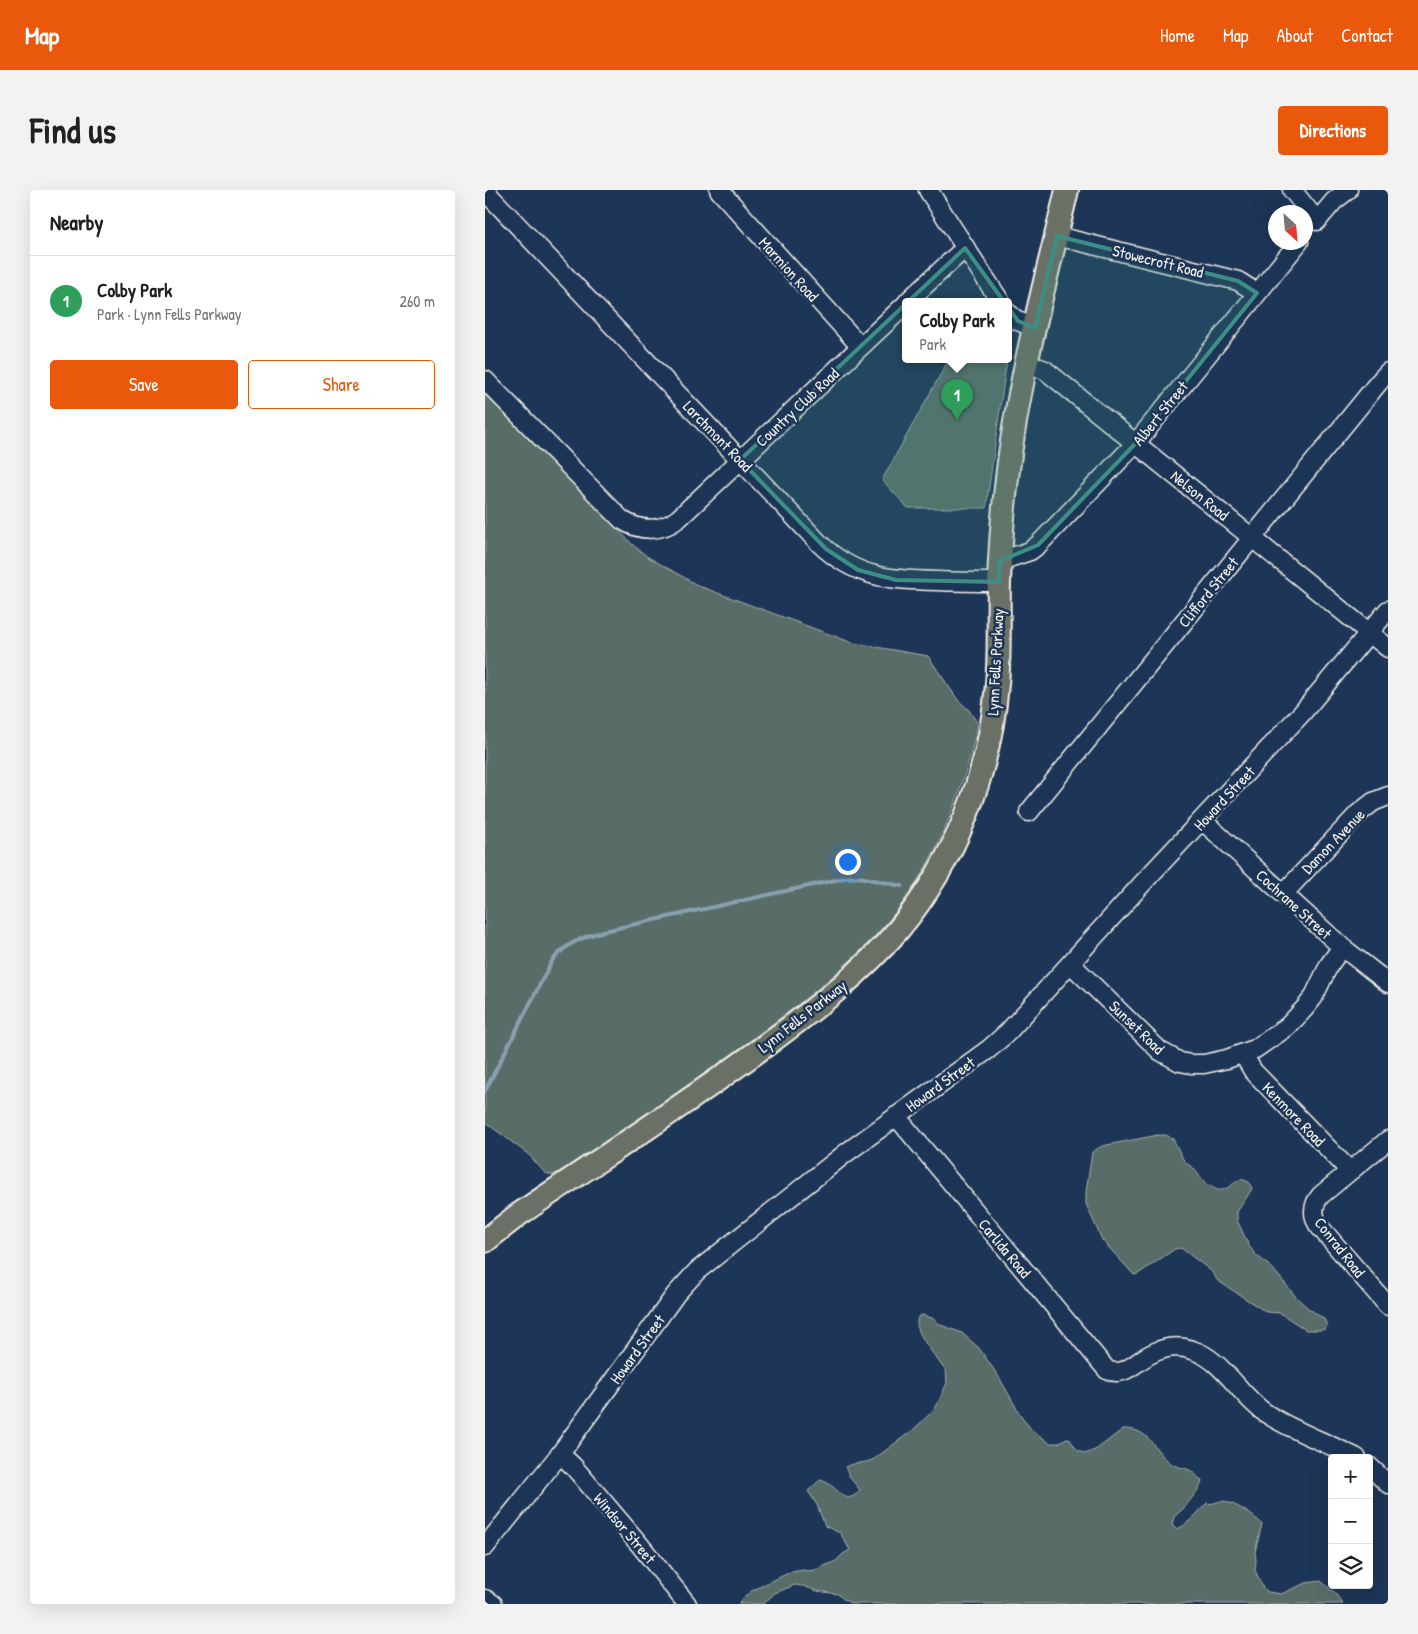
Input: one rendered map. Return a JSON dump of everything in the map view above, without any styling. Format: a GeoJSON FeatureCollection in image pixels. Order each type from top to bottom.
{"type":"FeatureCollection","features":[{"type":"Feature","properties":{"kind":"main road","name":"Lynn Fells Parkway"},"geometry":{"type":"LineString","coordinates":[[485,1241],[518,1215],[675,1110],[777,1038],[858,971],[907,918],[927,891],[948,855],[972,799],[991,729],[997,685],[1000,572],[1007,477],[1027,363],[1067,190]]}},
{"type":"Feature","properties":{"kind":"street","name":"Larchmont Road"},"geometry":{"type":"LineString","coordinates":[[485,190],[740,460],[826,549],[841,561],[877,577],[896,580],[1000,572]]}},
{"type":"Feature","properties":{"kind":"street","name":"Marmion Road"},"geometry":{"type":"LineString","coordinates":[[719,190],[860,346]]}},
{"type":"Feature","properties":{"kind":"street"},"geometry":{"type":"LineString","coordinates":[[928,190],[999,298]]}},
{"type":"Feature","properties":{"kind":"street"},"geometry":{"type":"LineString","coordinates":[[1292,190],[1317,221]]}},
{"type":"Feature","properties":{"kind":"street"},"geometry":{"type":"LineString","coordinates":[[1313,226],[1335,201],[1348,190]]}},
{"type":"Feature","properties":{"kind":"street","name":"Stowecroft Road"},"geometry":{"type":"LineString","coordinates":[[1057,236],[1238,281],[1257,293]]}},
{"type":"Feature","properties":{"kind":"street","name":"Country Club Road"},"geometry":{"type":"LineString","coordinates":[[911,298],[965,248]]}},
{"type":"Feature","properties":{"kind":"street","name":"Albert Street"},"geometry":{"type":"LineString","coordinates":[[1000,572],[1038,545],[1136,444],[1292,250]]}},
{"type":"Feature","properties":{"kind":"street","name":"Country Club Road"},"geometry":{"type":"LineString","coordinates":[[485,380],[618,516],[637,528],[654,529],[675,521],[902,307]]}},
{"type":"Feature","properties":{"kind":"street"},"geometry":{"type":"LineString","coordinates":[[1012,317],[1035,328]]}},
{"type":"Feature","properties":{"kind":"street","name":"Nelson Road"},"geometry":{"type":"LineString","coordinates":[[1027,363],[1045,370],[1388,648]]}},
{"type":"Feature","properties":{"kind":"street","name":"Clifford Street"},"geometry":{"type":"LineString","coordinates":[[1029,812],[1388,372]]}},
{"type":"Feature","properties":{"kind":"street","name":"Howard Street"},"geometry":{"type":"LineString","coordinates":[[485,1546],[560,1454],[689,1278],[721,1251],[896,1116],[996,1043],[1302,713],[1388,610]]}},
{"type":"Feature","properties":{"kind":"street","name":"Damon Avenue"},"geometry":{"type":"LineString","coordinates":[[1283,894],[1359,813],[1373,802],[1388,796]]}},
{"type":"Feature","properties":{"kind":"street","name":"Cochrane Street"},"geometry":{"type":"LineString","coordinates":[[1203,821],[1342,947],[1388,984]]}},
{"type":"Feature","properties":{"kind":"street","name":"Sunset Road"},"geometry":{"type":"LineString","coordinates":[[1071,964],[1155,1047],[1169,1058],[1185,1063],[1204,1064],[1243,1054],[1266,1042],[1287,1027],[1297,1018],[1316,992],[1329,965],[1342,947]]}},
{"type":"Feature","properties":{"kind":"street","name":"Kenmore Road"},"geometry":{"type":"LineString","coordinates":[[1243,1054],[1253,1071],[1350,1171]]}},
{"type":"Feature","properties":{"kind":"street","name":"Carlida Road"},"geometry":{"type":"LineString","coordinates":[[896,1116],[1109,1371],[1118,1373],[1126,1370],[1150,1354],[1160,1350],[1177,1347],[1193,1350],[1212,1361],[1255,1406],[1268,1415],[1349,1454]]}},
{"type":"Feature","properties":{"kind":"street"},"geometry":{"type":"LineString","coordinates":[[1350,1171],[1388,1140]]}},
{"type":"Feature","properties":{"kind":"street","name":"Conrad Road"},"geometry":{"type":"LineString","coordinates":[[1350,1171],[1319,1198],[1315,1204],[1314,1211],[1319,1225],[1388,1306]]}},
{"type":"Feature","properties":{"kind":"street","name":"Windsor Street"},"geometry":{"type":"LineString","coordinates":[[560,1454],[573,1466],[634,1537],[687,1604]]}},
{"type":"Feature","properties":{"kind":"street"},"geometry":{"type":"LineString","coordinates":[[1373,1470],[1388,1484]]}},
{"type":"Feature","properties":{"kind":"street"},"geometry":{"type":"LineString","coordinates":[[485,1599],[493,1604]]}},
{"type":"Feature","properties":{"kind":"highlighted area"},"geometry":{"type":"Polygon","coordinates":[[[1057,236],[1238,281],[1257,293],[1136,443],[1038,545],[1000,561],[999,582],[896,580],[858,570],[826,549],[740,460],[965,248],[1018,321],[1035,328],[1057,236]]]}},
{"type":"Feature","properties":{"kind":"green space"},"geometry":{"type":"Polygon","coordinates":[[[947,363],[1006,363],[986,508],[908,508],[882,480],[947,363]]]}},
{"type":"Feature","properties":{"kind":"green space"},"geometry":{"type":"Polygon","coordinates":[[[485,392],[633,545],[648,557],[699,586],[853,643],[928,656],[958,700],[969,710],[978,724],[956,802],[934,851],[907,897],[864,948],[821,986],[697,1079],[553,1175],[545,1173],[529,1155],[485,1122],[485,392]]]}},
{"type":"Feature","properties":{"kind":"green space"},"geometry":{"type":"Polygon","coordinates":[[[1166,1135],[1173,1139],[1184,1161],[1194,1169],[1207,1185],[1220,1190],[1241,1179],[1249,1182],[1252,1189],[1237,1212],[1237,1220],[1249,1246],[1255,1254],[1273,1269],[1297,1298],[1324,1319],[1327,1325],[1325,1329],[1306,1330],[1280,1313],[1266,1312],[1218,1281],[1211,1271],[1181,1248],[1175,1249],[1134,1275],[1102,1240],[1086,1204],[1092,1152],[1102,1146],[1166,1135]]]}},
{"type":"Feature","properties":{"kind":"green space"},"geometry":{"type":"Polygon","coordinates":[[[922,1315],[932,1318],[941,1325],[962,1333],[979,1348],[999,1377],[1022,1418],[1032,1430],[1050,1443],[1059,1443],[1069,1438],[1077,1450],[1085,1454],[1097,1449],[1123,1429],[1132,1430],[1146,1436],[1172,1464],[1195,1474],[1202,1481],[1200,1487],[1185,1507],[1174,1517],[1172,1525],[1176,1529],[1188,1522],[1207,1503],[1223,1501],[1249,1513],[1262,1524],[1255,1552],[1255,1570],[1263,1588],[1268,1592],[1281,1594],[1306,1583],[1321,1581],[1328,1589],[1335,1593],[1343,1604],[852,1604],[838,1594],[795,1585],[775,1593],[763,1604],[738,1604],[750,1592],[769,1582],[791,1572],[815,1570],[836,1561],[850,1550],[840,1533],[825,1526],[817,1505],[808,1491],[820,1480],[848,1498],[854,1496],[860,1490],[851,1479],[845,1467],[874,1459],[913,1430],[935,1409],[947,1383],[946,1369],[941,1365],[921,1335],[917,1323],[918,1317],[922,1315]]]}},
{"type":"Feature","properties":{"kind":"waterway"},"geometry":{"type":"LineString","coordinates":[[485,1091],[552,961],[569,945],[575,942],[604,931],[845,878],[859,877],[902,886]]}},
{"type":"Feature","properties":{"kind":"place","name":"Colby Park"},"geometry":{"type":"Point","coordinates":[957,420]}}]}
